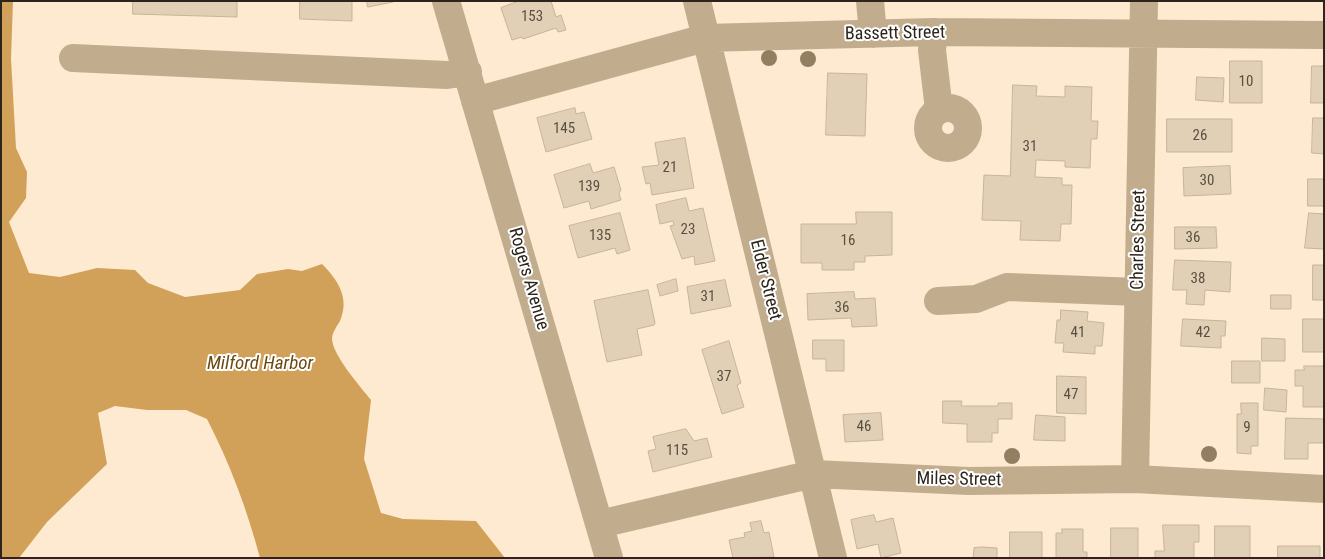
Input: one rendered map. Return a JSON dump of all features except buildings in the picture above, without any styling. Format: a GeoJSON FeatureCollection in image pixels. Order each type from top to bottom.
{"type":"FeatureCollection","features":[{"type":"Feature","properties":{"kind":"street","name":"Rogers Avenue"},"geometry":{"type":"LineString","coordinates":[[446,1],[609,558]]}},
{"type":"Feature","properties":{"kind":"street","name":"Elder Street"},"geometry":{"type":"LineString","coordinates":[[697,1],[833,558]]}},
{"type":"Feature","properties":{"kind":"street"},"geometry":{"type":"LineString","coordinates":[[870,1],[874,34]]}},
{"type":"Feature","properties":{"kind":"street","name":"Charles Street"},"geometry":{"type":"LineString","coordinates":[[1135,479],[1144,1]]}},
{"type":"Feature","properties":{"kind":"street"},"geometry":{"type":"LineString","coordinates":[[934,32],[932,50],[939,110]]}},
{"type":"Feature","properties":{"kind":"street","name":"Bassett Street"},"geometry":{"type":"LineString","coordinates":[[475,101],[705,38],[934,32],[1324,36]]}},
{"type":"Feature","properties":{"kind":"street"},"geometry":{"type":"LineString","coordinates":[[73,58],[446,75],[468,72]]}},
{"type":"Feature","properties":{"kind":"street"},"geometry":{"type":"LineString","coordinates":[[938,301],[976,299],[1007,288],[1138,292]]}},
{"type":"Feature","properties":{"kind":"street","name":"Miles Street"},"geometry":{"type":"LineString","coordinates":[[600,524],[813,474],[969,481],[1135,479],[1324,489]]}},
{"type":"Feature","properties":{"kind":"path"},"geometry":{"type":"LineString","coordinates":[[2,20],[12,17]]}},
{"type":"Feature","properties":{"kind":"water","name":"Milford Harbor"},"geometry":{"type":"Polygon","coordinates":[[[1,1],[13,1],[11,59],[16,148],[27,172],[26,198],[9,222],[29,273],[60,277],[97,268],[135,270],[148,283],[185,297],[240,290],[257,274],[288,269],[302,271],[322,264],[333,276],[343,297],[343,313],[332,337],[334,346],[348,371],[371,400],[364,459],[381,513],[403,519],[476,521],[505,558],[260,558],[237,487],[207,419],[186,410],[147,410],[115,406],[98,413],[107,464],[47,522],[19,558],[1,558],[1,1]]]}}]}
